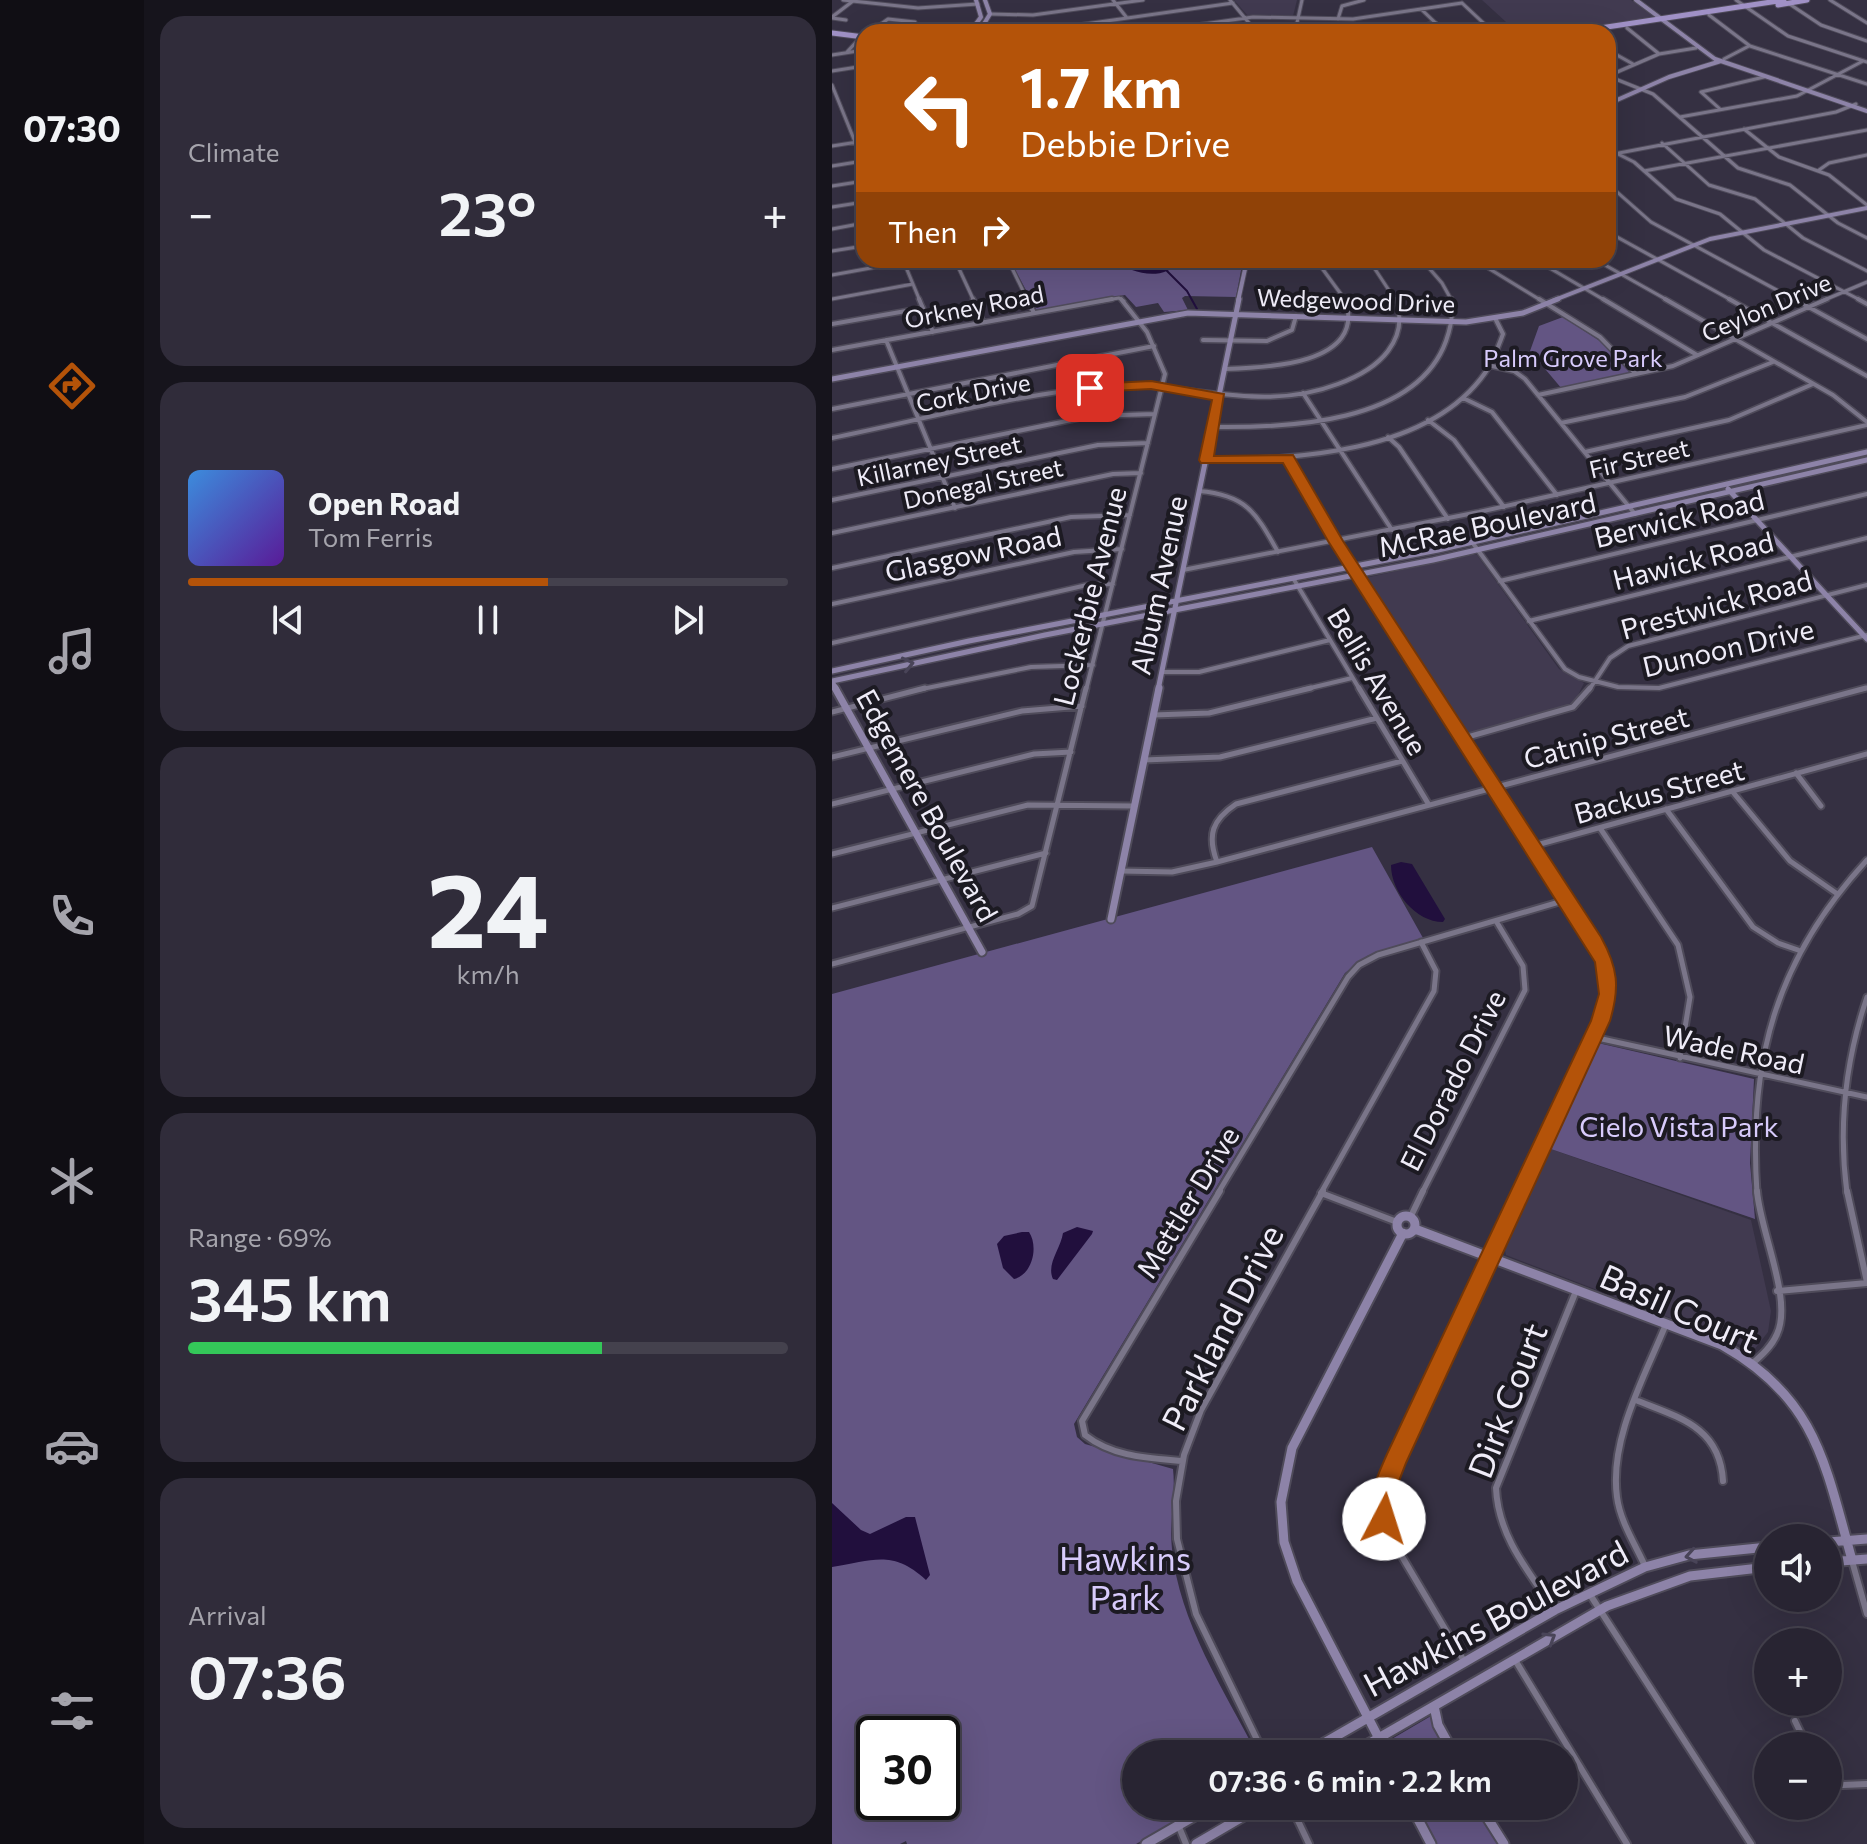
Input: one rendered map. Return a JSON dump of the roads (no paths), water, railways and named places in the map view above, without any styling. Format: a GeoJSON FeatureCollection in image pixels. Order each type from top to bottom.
{"type":"FeatureCollection","features":[{"type":"Feature","properties":{"kind":"main road"},"geometry":{"type":"LineString","coordinates":[[1616,30],[1807,0]]}},
{"type":"Feature","properties":{"kind":"main road"},"geometry":{"type":"LineString","coordinates":[[1616,27],[1747,8]]}},
{"type":"Feature","properties":{"kind":"main road"},"geometry":{"type":"LineString","coordinates":[[832,31],[856,36]]}},
{"type":"Feature","properties":{"kind":"street"},"geometry":{"type":"LineString","coordinates":[[843,0],[925,9],[977,2],[981,15],[978,24]]}},
{"type":"Feature","properties":{"kind":"street"},"geometry":{"type":"LineString","coordinates":[[985,0],[990,14]]}},
{"type":"Feature","properties":{"kind":"street"},"geometry":{"type":"LineString","coordinates":[[981,24],[990,14],[1039,14],[1143,0]]}},
{"type":"Feature","properties":{"kind":"street"},"geometry":{"type":"LineString","coordinates":[[1297,24],[1302,0]]}},
{"type":"Feature","properties":{"kind":"street"},"geometry":{"type":"LineString","coordinates":[[1338,19],[1344,5],[1364,0]]}},
{"type":"Feature","properties":{"kind":"street"},"geometry":{"type":"LineString","coordinates":[[1636,0],[1722,60],[1867,109]]}},
{"type":"Feature","properties":{"kind":"street"},"geometry":{"type":"LineString","coordinates":[[1644,0],[1696,48],[1764,77],[1810,90]]}},
{"type":"Feature","properties":{"kind":"street"},"geometry":{"type":"LineString","coordinates":[[1736,0],[1788,36],[1865,61]]}},
{"type":"Feature","properties":{"kind":"street"},"geometry":{"type":"LineString","coordinates":[[1830,0],[1867,23]]}},
{"type":"Feature","properties":{"kind":"street"},"geometry":{"type":"LineString","coordinates":[[832,17],[853,1]]}},
{"type":"Feature","properties":{"kind":"street"},"geometry":{"type":"LineString","coordinates":[[1204,24],[1245,18],[1338,19],[1461,1],[1485,24]]}},
{"type":"Feature","properties":{"kind":"street"},"geometry":{"type":"LineString","coordinates":[[1785,1],[1821,25],[1867,41]]}},
{"type":"Feature","properties":{"kind":"street"},"geometry":{"type":"LineString","coordinates":[[1115,2],[1127,18]]}},
{"type":"Feature","properties":{"kind":"street"},"geometry":{"type":"LineString","coordinates":[[1088,24],[1231,2],[1248,24]]}},
{"type":"Feature","properties":{"kind":"street"},"geometry":{"type":"LineString","coordinates":[[1421,9],[1436,23]]}},
{"type":"Feature","properties":{"kind":"street"},"geometry":{"type":"LineString","coordinates":[[1709,15],[1750,46],[1867,84]]}},
{"type":"Feature","properties":{"kind":"street"},"geometry":{"type":"LineString","coordinates":[[832,17],[846,20]]}},
{"type":"Feature","properties":{"kind":"street"},"geometry":{"type":"LineString","coordinates":[[881,24],[888,19],[915,20],[911,24]]}},
{"type":"Feature","properties":{"kind":"street"},"geometry":{"type":"LineString","coordinates":[[1431,24],[1436,23]]}},
{"type":"Feature","properties":{"kind":"street"},"geometry":{"type":"LineString","coordinates":[[1627,28],[1659,54]]}},
{"type":"Feature","properties":{"kind":"street"},"geometry":{"type":"LineString","coordinates":[[847,52],[856,42]]}},
{"type":"Feature","properties":{"kind":"street"},"geometry":{"type":"LineString","coordinates":[[1616,99],[1722,60],[1750,46]]}},
{"type":"Feature","properties":{"kind":"street"},"geometry":{"type":"LineString","coordinates":[[1616,72],[1659,54],[1696,48]]}},
{"type":"Feature","properties":{"kind":"street"},"geometry":{"type":"LineString","coordinates":[[832,55],[856,50]]}},
{"type":"Feature","properties":{"kind":"street"},"geometry":{"type":"LineString","coordinates":[[1616,54],[1634,64]]}},
{"type":"Feature","properties":{"kind":"street"},"geometry":{"type":"LineString","coordinates":[[1680,117],[1788,98],[1865,61]]}},
{"type":"Feature","properties":{"kind":"street"},"geometry":{"type":"LineString","coordinates":[[832,71],[856,67]]}},
{"type":"Feature","properties":{"kind":"street"},"geometry":{"type":"LineString","coordinates":[[1721,110],[1701,92],[1764,77]]}},
{"type":"Feature","properties":{"kind":"street"},"geometry":{"type":"LineString","coordinates":[[1616,79],[1656,95],[1743,170],[1790,185],[1829,216],[1867,238]]}},
{"type":"Feature","properties":{"kind":"street"},"geometry":{"type":"LineString","coordinates":[[832,85],[855,143],[832,146]]}},
{"type":"Feature","properties":{"kind":"street"},"geometry":{"type":"LineString","coordinates":[[1619,153],[1840,112],[1854,105]]}},
{"type":"Feature","properties":{"kind":"street"},"geometry":{"type":"LineString","coordinates":[[1743,129],[1783,159],[1819,170],[1867,207]]}},
{"type":"Feature","properties":{"kind":"street"},"geometry":{"type":"LineString","coordinates":[[1644,171],[1867,130]]}},
{"type":"Feature","properties":{"kind":"street"},"geometry":{"type":"LineString","coordinates":[[1662,143],[1709,185],[1755,199],[1811,243],[1867,271]]}},
{"type":"Feature","properties":{"kind":"street"},"geometry":{"type":"LineString","coordinates":[[1616,152],[1672,196],[1717,213],[1769,253],[1867,304]]}},
{"type":"Feature","properties":{"kind":"street"},"geometry":{"type":"LineString","coordinates":[[1819,170],[1829,163],[1867,155]]}},
{"type":"Feature","properties":{"kind":"street"},"geometry":{"type":"LineString","coordinates":[[832,166],[856,163]]}},
{"type":"Feature","properties":{"kind":"street"},"geometry":{"type":"LineString","coordinates":[[832,186],[856,182]]}},
{"type":"Feature","properties":{"kind":"street"},"geometry":{"type":"LineString","coordinates":[[1616,191],[1644,217],[1867,339]]}},
{"type":"Feature","properties":{"kind":"street"},"geometry":{"type":"LineString","coordinates":[[832,207],[856,203]]}},
{"type":"Feature","properties":{"kind":"street","name":"Wedgewood Drive"},"geometry":{"type":"LineString","coordinates":[[832,379],[1188,313],[1496,320],[1547,304],[1694,245],[1867,207]]}},
{"type":"Feature","properties":{"kind":"street"},"geometry":{"type":"LineString","coordinates":[[832,229],[856,224]]}},
{"type":"Feature","properties":{"kind":"street"},"geometry":{"type":"LineString","coordinates":[[1616,236],[1867,376]]}},
{"type":"Feature","properties":{"kind":"street"},"geometry":{"type":"LineString","coordinates":[[832,251],[856,247]]}},
{"type":"Feature","properties":{"kind":"street"},"geometry":{"type":"LineString","coordinates":[[832,275],[868,268]]}},
{"type":"Feature","properties":{"kind":"street"},"geometry":{"type":"LineString","coordinates":[[907,268],[933,332]]}},
{"type":"Feature","properties":{"kind":"street"},"geometry":{"type":"LineString","coordinates":[[959,268],[983,322]]}},
{"type":"Feature","properties":{"kind":"street"},"geometry":{"type":"LineString","coordinates":[[1012,268],[1034,313]]}},
{"type":"Feature","properties":{"kind":"street","name":"Album Avenue"},"geometry":{"type":"LineString","coordinates":[[1111,919],[1246,268]]}},
{"type":"Feature","properties":{"kind":"street"},"geometry":{"type":"LineString","coordinates":[[1225,369],[1273,368],[1311,359],[1339,341],[1348,318],[1347,302],[1322,268]]}},
{"type":"Feature","properties":{"kind":"street"},"geometry":{"type":"LineString","coordinates":[[1375,268],[1398,299],[1399,320]]}},
{"type":"Feature","properties":{"kind":"street"},"geometry":{"type":"LineString","coordinates":[[1213,427],[1279,427],[1321,421],[1364,409],[1417,382],[1442,356],[1451,321],[1448,293],[1428,268]]}},
{"type":"Feature","properties":{"kind":"street"},"geometry":{"type":"LineString","coordinates":[[1488,268],[1600,337],[1637,375]]}},
{"type":"Feature","properties":{"kind":"street"},"geometry":{"type":"LineString","coordinates":[[1550,268],[1698,355]]}},
{"type":"Feature","properties":{"kind":"street"},"geometry":{"type":"LineString","coordinates":[[1611,268],[1841,400],[1867,423]]}},
{"type":"Feature","properties":{"kind":"street","name":"Ceylon Drive"},"geometry":{"type":"LineString","coordinates":[[1538,395],[1637,375],[1698,355],[1867,282]]}},
{"type":"Feature","properties":{"kind":"street"},"geometry":{"type":"LineString","coordinates":[[832,299],[913,284]]}},
{"type":"Feature","properties":{"kind":"street","name":"Orkney Road"},"geometry":{"type":"LineString","coordinates":[[832,350],[1123,299]]}},
{"type":"Feature","properties":{"kind":"street","name":"Lockerbie Avenue"},"geometry":{"type":"LineString","coordinates":[[969,927],[1028,910],[1032,906],[1163,386],[1164,365],[1123,299]]}},
{"type":"Feature","properties":{"kind":"street"},"geometry":{"type":"LineString","coordinates":[[832,324],[923,308]]}},
{"type":"Feature","properties":{"kind":"street"},"geometry":{"type":"LineString","coordinates":[[1203,340],[1261,341],[1282,336],[1292,330],[1296,316]]}},
{"type":"Feature","properties":{"kind":"street","name":"Cork Drive"},"geometry":{"type":"LineString","coordinates":[[832,438],[1090,388],[1163,386],[1219,397],[1268,398],[1303,393],[1343,381],[1369,368],[1393,344],[1399,320]]}},
{"type":"Feature","properties":{"kind":"street"},"geometry":{"type":"LineString","coordinates":[[1206,460],[1288,458],[1340,450],[1388,437],[1428,420],[1463,398],[1491,366],[1503,334],[1496,320]]}},
{"type":"Feature","properties":{"kind":"street"},"geometry":{"type":"LineString","coordinates":[[886,340],[955,508]]}},
{"type":"Feature","properties":{"kind":"street"},"geometry":{"type":"LineString","coordinates":[[832,409],[1154,346]]}},
{"type":"Feature","properties":{"kind":"street"},"geometry":{"type":"LineString","coordinates":[[1561,423],[1692,394],[1774,361]]}},
{"type":"Feature","properties":{"kind":"street"},"geometry":{"type":"LineString","coordinates":[[1491,366],[1519,374],[1635,514]]}},
{"type":"Feature","properties":{"kind":"street"},"geometry":{"type":"LineString","coordinates":[[1585,452],[1729,420],[1814,384]]}},
{"type":"Feature","properties":{"kind":"street"},"geometry":{"type":"LineString","coordinates":[[1303,393],[1392,530]]}},
{"type":"Feature","properties":{"kind":"street"},"geometry":{"type":"LineString","coordinates":[[1463,398],[1492,412],[1557,495]]}},
{"type":"Feature","properties":{"kind":"street"},"geometry":{"type":"LineString","coordinates":[[832,469],[1091,416],[1155,414]]}},
{"type":"Feature","properties":{"kind":"street"},"geometry":{"type":"LineString","coordinates":[[1428,420],[1454,440],[1504,507]]}},
{"type":"Feature","properties":{"kind":"street","name":"Fir Street"},"geometry":{"type":"LineString","coordinates":[[1183,570],[1504,507],[1867,423]]}},
{"type":"Feature","properties":{"kind":"street"},"geometry":{"type":"LineString","coordinates":[[1388,437],[1399,447],[1448,519]]}},
{"type":"Feature","properties":{"kind":"street","name":"Killarney Street"},"geometry":{"type":"LineString","coordinates":[[832,500],[1098,445],[1148,443]]}},
{"type":"Feature","properties":{"kind":"street","name":"McRae Boulevard"},"geometry":{"type":"LineString","coordinates":[[832,671],[1472,542],[1867,452]]}},
{"type":"Feature","properties":{"kind":"street"},"geometry":{"type":"LineString","coordinates":[[1288,458],[1352,567],[1600,950],[1606,969],[1608,994],[1593,1037],[1382,1494],[1388,1533],[1465,1662]]}},
{"type":"Feature","properties":{"kind":"street","name":"McRae Boulevard"},"geometry":{"type":"LineString","coordinates":[[832,682],[1478,550],[1867,460]]}},
{"type":"Feature","properties":{"kind":"street","name":"Donegal Street"},"geometry":{"type":"LineString","coordinates":[[832,533],[1113,474],[1141,473]]}},
{"type":"Feature","properties":{"kind":"street"},"geometry":{"type":"LineString","coordinates":[[1723,485],[1866,636]]}},
{"type":"Feature","properties":{"kind":"street"},"geometry":{"type":"LineString","coordinates":[[1199,491],[1226,493],[1247,502],[1278,552]]}},
{"type":"Feature","properties":{"kind":"street","name":"Berwick Road"},"geometry":{"type":"LineString","coordinates":[[1500,581],[1867,494]]}},
{"type":"Feature","properties":{"kind":"street"},"geometry":{"type":"LineString","coordinates":[[832,568],[1071,517],[1130,515]]}},
{"type":"Feature","properties":{"kind":"street","name":"Hawick Road"},"geometry":{"type":"LineString","coordinates":[[1529,621],[1867,538]]}},
{"type":"Feature","properties":{"kind":"street","name":"Dunoon Drive"},"geometry":{"type":"LineString","coordinates":[[1472,542],[1565,669],[1593,681],[1628,688],[1668,687],[1866,636]]}},
{"type":"Feature","properties":{"kind":"street","name":"Glasgow Road"},"geometry":{"type":"LineString","coordinates":[[832,604],[1074,552],[1122,549]]}},
{"type":"Feature","properties":{"kind":"street","name":"Bellis Avenue"},"geometry":{"type":"LineString","coordinates":[[1293,578],[1429,805]]}},
{"type":"Feature","properties":{"kind":"street"},"geometry":{"type":"LineString","coordinates":[[832,643],[1087,585],[1113,584]]}},
{"type":"Feature","properties":{"kind":"street","name":"Prestwick Road"},"geometry":{"type":"LineString","coordinates":[[1464,738],[1566,711],[1581,701],[1609,657],[1628,646],[1867,585]]}},
{"type":"Feature","properties":{"kind":"street"},"geometry":{"type":"LineString","coordinates":[[1240,588],[1243,597]]}},
{"type":"Feature","properties":{"kind":"street"},"geometry":{"type":"LineString","coordinates":[[1162,672],[1199,672],[1330,640]]}},
{"type":"Feature","properties":{"kind":"street"},"geometry":{"type":"LineString","coordinates":[[832,712],[1022,668],[1050,664],[1093,665]]}},
{"type":"Feature","properties":{"kind":"street"},"geometry":{"type":"LineString","coordinates":[[1153,715],[1209,713],[1352,678]]}},
{"type":"Feature","properties":{"kind":"street","name":"Edgemere Boulevard"},"geometry":{"type":"LineString","coordinates":[[832,682],[982,952]]}},
{"type":"Feature","properties":{"kind":"street","name":"Catnip Street"},"geometry":{"type":"LineString","coordinates":[[1121,871],[1172,872],[1217,862],[1867,688]]}},
{"type":"Feature","properties":{"kind":"street"},"geometry":{"type":"LineString","coordinates":[[832,757],[1022,711],[1082,706]]}},
{"type":"Feature","properties":{"kind":"street"},"geometry":{"type":"LineString","coordinates":[[1144,760],[1220,757],[1377,718]]}},
{"type":"Feature","properties":{"kind":"street"},"geometry":{"type":"LineString","coordinates":[[832,804],[1045,752],[1071,752]]}},
{"type":"Feature","properties":{"kind":"street","name":"Backus Street"},"geometry":{"type":"LineString","coordinates":[[1533,846],[1864,754],[1867,762]]}},
{"type":"Feature","properties":{"kind":"street"},"geometry":{"type":"LineString","coordinates":[[1217,862],[1209,842],[1212,827],[1219,816],[1236,804],[1402,761]]}},
{"type":"Feature","properties":{"kind":"street"},"geometry":{"type":"LineString","coordinates":[[1796,773],[1821,806]]}},
{"type":"Feature","properties":{"kind":"street"},"geometry":{"type":"LineString","coordinates":[[1732,791],[1784,858],[1809,879],[1836,893]]}},
{"type":"Feature","properties":{"kind":"street"},"geometry":{"type":"LineString","coordinates":[[832,854],[1028,805],[1133,806]]}},
{"type":"Feature","properties":{"kind":"street"},"geometry":{"type":"LineString","coordinates":[[1666,809],[1753,927],[1778,943],[1798,950]]}},
{"type":"Feature","properties":{"kind":"street"},"geometry":{"type":"LineString","coordinates":[[1600,828],[1678,945],[1690,997],[1680,1058]]}},
{"type":"Feature","properties":{"kind":"street"},"geometry":{"type":"LineString","coordinates":[[832,908],[1046,853]]}},
{"type":"Feature","properties":{"kind":"street"},"geometry":{"type":"LineString","coordinates":[[1753,1363],[1777,1337],[1781,1321],[1764,1239],[1756,1179],[1755,1135],[1761,1075],[1774,1008],[1798,950],[1836,893],[1867,860]]}},
{"type":"Feature","properties":{"kind":"street"},"geometry":{"type":"LineString","coordinates":[[1421,942],[1567,900]]}},
{"type":"Feature","properties":{"kind":"street","name":"El Dorado Drive"},"geometry":{"type":"LineString","coordinates":[[1410,1218],[1525,990],[1523,966],[1496,921]]}},
{"type":"Feature","properties":{"kind":"street"},"geometry":{"type":"LineString","coordinates":[[832,964],[969,927]]}},
{"type":"Feature","properties":{"kind":"street","name":"Parkland Drive"},"geometry":{"type":"LineString","coordinates":[[1257,1740],[1197,1620],[1183,1578],[1177,1533],[1182,1461],[1201,1410],[1434,991],[1436,971],[1421,942]]}},
{"type":"Feature","properties":{"kind":"street","name":"Mettler Drive"},"geometry":{"type":"LineString","coordinates":[[1182,1461],[1139,1455],[1095,1442],[1085,1435],[1082,1421],[1348,977],[1371,958],[1421,942]]}},
{"type":"Feature","properties":{"kind":"street"},"geometry":{"type":"LineString","coordinates":[[1777,1291],[1867,1282],[1850,1224],[1842,1132],[1854,1042],[1867,997]]}},
{"type":"Feature","properties":{"kind":"street","name":"Wade Road"},"geometry":{"type":"LineString","coordinates":[[1593,1037],[1867,1097]]}},
{"type":"Feature","properties":{"kind":"street"},"geometry":{"type":"LineString","coordinates":[[1321,1193],[1397,1222]]}},
{"type":"Feature","properties":{"kind":"street"},"geometry":{"type":"LineString","coordinates":[[1382,1740],[1291,1566],[1284,1542],[1281,1502],[1292,1448],[1403,1233],[1415,1229],[1415,1223],[1410,1218],[1397,1222]]}},
{"type":"Feature","properties":{"kind":"street"},"geometry":{"type":"LineString","coordinates":[[1397,1222],[1403,1233]]}},
{"type":"Feature","properties":{"kind":"street","name":"Basil Court"},"geometry":{"type":"LineString","coordinates":[[1415,1229],[1722,1345],[1753,1363],[1785,1392],[1810,1428],[1822,1456],[1867,1614]]}},
{"type":"Feature","properties":{"kind":"street","name":"Dirk Court"},"geometry":{"type":"LineString","coordinates":[[1555,1610],[1504,1531],[1497,1510],[1496,1488],[1577,1290]]}},
{"type":"Feature","properties":{"kind":"street"},"geometry":{"type":"LineString","coordinates":[[1645,1567],[1621,1512],[1616,1482],[1619,1450],[1666,1324]]}},
{"type":"Feature","properties":{"kind":"street"},"geometry":{"type":"LineString","coordinates":[[1638,1401],[1682,1418],[1702,1430],[1722,1457],[1723,1481]]}},
{"type":"Feature","properties":{"kind":"street"},"geometry":{"type":"LineString","coordinates":[[1842,1541],[1867,1539]]}},
{"type":"Feature","properties":{"kind":"street","name":"Hawkins Boulevard"},"geometry":{"type":"LineString","coordinates":[[1329,1740],[1555,1610],[1645,1567],[1689,1555],[1754,1548]]}},
{"type":"Feature","properties":{"kind":"street"},"geometry":{"type":"LineString","coordinates":[[1842,1561],[1867,1559]]}},
{"type":"Feature","properties":{"kind":"street","name":"Hawkins Boulevard"},"geometry":{"type":"LineString","coordinates":[[1376,1740],[1599,1610],[1636,1593],[1690,1576],[1754,1569]]}},
{"type":"Feature","properties":{"kind":"street"},"geometry":{"type":"LineString","coordinates":[[1588,1593],[1751,1844]]}},
{"type":"Feature","properties":{"kind":"street"},"geometry":{"type":"LineString","coordinates":[[1515,1660],[1627,1844]]}},
{"type":"Feature","properties":{"kind":"street"},"geometry":{"type":"LineString","coordinates":[[1434,1706],[1438,1725],[1446,1740]]}},
{"type":"Feature","properties":{"kind":"street"},"geometry":{"type":"LineString","coordinates":[[1795,1721],[1800,1732]]}},
{"type":"Feature","properties":{"kind":"street"},"geometry":{"type":"LineString","coordinates":[[1381,1737],[1384,1740]]}},
{"type":"Feature","properties":{"kind":"street"},"geometry":{"type":"LineString","coordinates":[[1842,1784],[1867,1784]]}},
{"type":"Feature","properties":{"kind":"street"},"geometry":{"type":"LineString","coordinates":[[1146,1844],[1187,1820]]}},
{"type":"Feature","properties":{"kind":"street"},"geometry":{"type":"LineString","coordinates":[[1196,1844],[1237,1820]]}},
{"type":"Feature","properties":{"kind":"street"},"geometry":{"type":"LineString","coordinates":[[1298,1820],[1309,1844]]}},
{"type":"Feature","properties":{"kind":"street"},"geometry":{"type":"LineString","coordinates":[[1419,1820],[1431,1844]]}},
{"type":"Feature","properties":{"kind":"street"},"geometry":{"type":"LineString","coordinates":[[1490,1820],[1504,1844]]}},
{"type":"Feature","properties":{"kind":"street"},"geometry":{"type":"LineString","coordinates":[[1178,1825],[1186,1844]]}},
{"type":"Feature","properties":{"kind":"waterway"},"geometry":{"type":"LineString","coordinates":[[1167,271],[1187,291],[1197,309]]}},
{"type":"Feature","properties":{"kind":"park label","name":"Palm Grove Park"},"geometry":{"type":"Point","coordinates":[1573,357]}},
{"type":"Feature","properties":{"kind":"park label","name":"Cielo Vista Park"},"geometry":{"type":"Point","coordinates":[1679,1126]}},
{"type":"Feature","properties":{"kind":"park label","name":"Hawkins Park"},"geometry":{"type":"Point","coordinates":[1125,1576]}}]}
